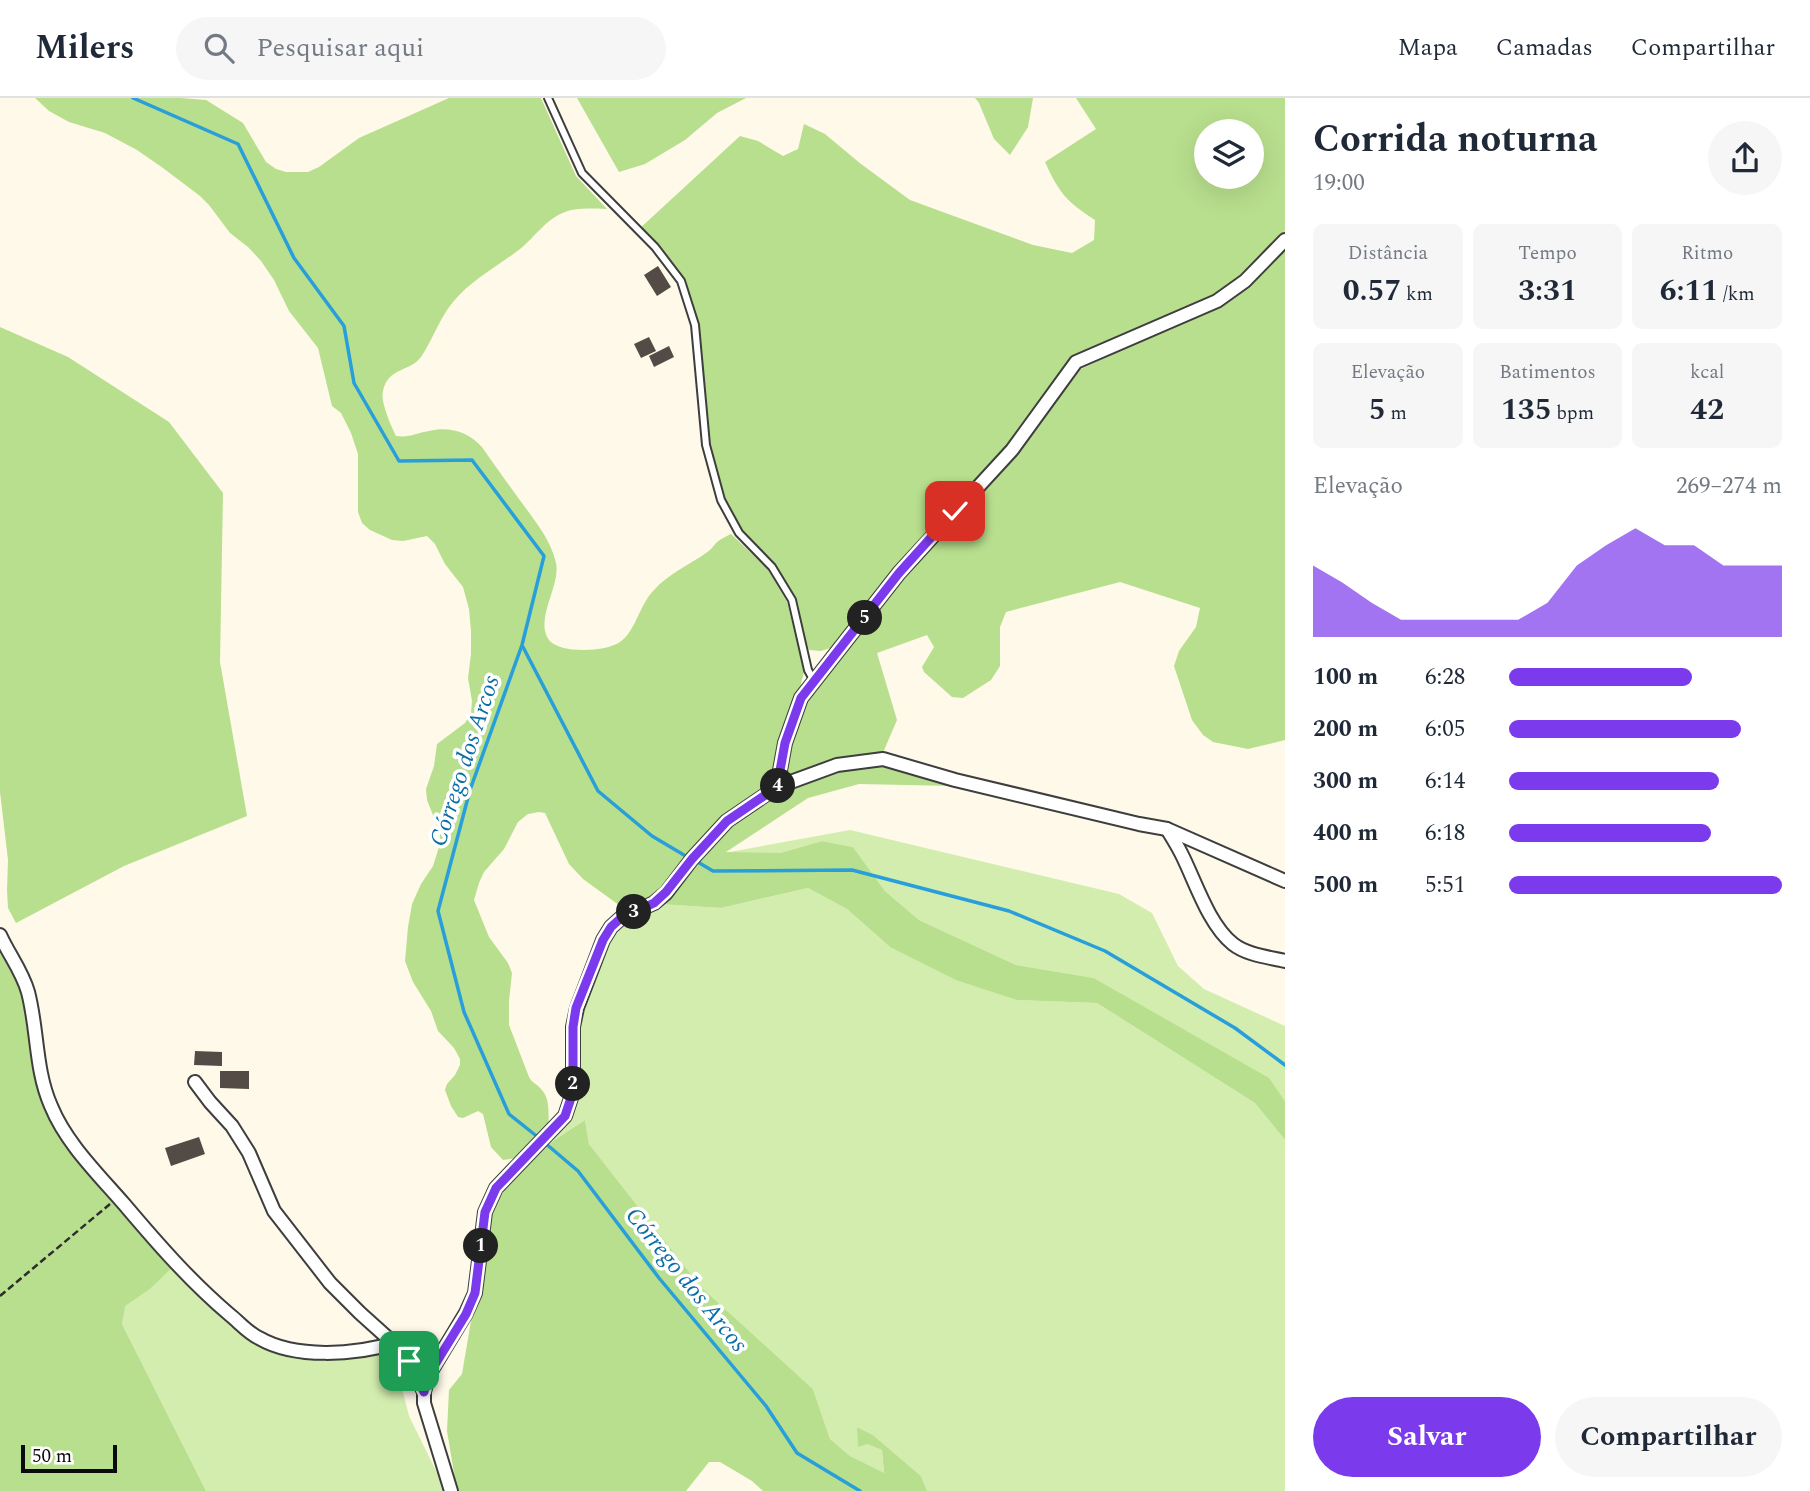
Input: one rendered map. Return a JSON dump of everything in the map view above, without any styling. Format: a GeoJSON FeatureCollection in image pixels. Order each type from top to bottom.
{"type":"FeatureCollection","features":[{"type":"Feature","properties":{"kind":"street"},"geometry":{"type":"LineString","coordinates":[[777,787],[785,743],[801,698],[899,573],[1012,450],[1076,362],[1217,301],[1245,281],[1285,240]]}},
{"type":"Feature","properties":{"kind":"street"},"geometry":{"type":"LineString","coordinates":[[451,1491],[424,1403],[424,1392],[428,1376],[466,1314],[475,1293],[485,1212],[496,1188],[565,1116],[573,1079],[573,1027],[576,1008],[603,940],[611,927],[621,918],[660,898],[727,821],[777,787],[837,765],[883,759],[955,780],[1167,829],[1285,881]]}},
{"type":"Feature","properties":{"kind":"street"},"geometry":{"type":"LineString","coordinates":[[1167,829],[1182,854],[1214,923],[1233,944],[1254,954],[1285,961]]}},
{"type":"Feature","properties":{"kind":"street"},"geometry":{"type":"LineString","coordinates":[[0,935],[19,968],[27,989],[40,1074],[51,1107],[66,1134],[189,1278],[258,1338],[284,1348],[338,1353],[374,1349],[394,1343]]}},
{"type":"Feature","properties":{"kind":"street"},"geometry":{"type":"LineString","coordinates":[[195,1082],[232,1126],[249,1153],[274,1211],[302,1249],[330,1283],[394,1343],[409,1361],[424,1392]]}},
{"type":"Feature","properties":{"kind":"lane"},"geometry":{"type":"LineString","coordinates":[[548,98],[582,173],[656,247],[681,281],[695,325],[706,445],[721,500],[739,533],[772,567],[792,600],[808,670],[814,681]]}},
{"type":"Feature","properties":{"kind":"path"},"geometry":{"type":"LineString","coordinates":[[0,1296],[118,1197]]}},
{"type":"Feature","properties":{"kind":"green space"},"geometry":{"type":"Polygon","coordinates":[[[35,98],[206,100],[243,123],[266,162],[286,172],[308,172],[359,138],[449,98],[541,98],[576,176],[607,209],[575,209],[558,215],[520,249],[460,294],[444,315],[421,357],[394,374],[386,383],[383,401],[396,436],[451,430],[471,437],[482,447],[537,524],[554,555],[557,572],[544,622],[545,632],[555,645],[583,650],[605,648],[620,642],[630,631],[649,596],[660,584],[731,534],[767,568],[787,602],[804,672],[775,785],[725,819],[654,897],[623,908],[583,879],[569,864],[545,813],[539,812],[528,814],[518,822],[504,849],[484,872],[474,900],[489,937],[512,973],[509,1025],[529,1077],[544,1093],[548,1108],[549,1128],[517,1158],[503,1160],[491,1147],[483,1114],[478,1111],[463,1118],[458,1117],[451,1106],[445,1090],[460,1065],[460,1059],[438,1031],[431,1011],[413,982],[405,961],[412,904],[433,866],[440,844],[440,833],[427,800],[426,789],[434,766],[437,744],[465,723],[471,713],[468,678],[471,631],[463,587],[427,536],[403,541],[392,540],[370,530],[362,523],[358,512],[358,454],[351,433],[341,413],[332,406],[318,348],[289,311],[261,261],[230,233],[200,196],[163,168],[105,133],[69,122],[49,111],[35,98]]]}},
{"type":"Feature","properties":{"kind":"green space"},"geometry":{"type":"Polygon","coordinates":[[[577,98],[746,98],[717,113],[685,140],[645,164],[619,172],[577,98]]]}},
{"type":"Feature","properties":{"kind":"green space"},"geometry":{"type":"Polygon","coordinates":[[[975,98],[1033,98],[1028,127],[1010,155],[994,139],[975,98]]]}},
{"type":"Feature","properties":{"kind":"green space"},"geometry":{"type":"Polygon","coordinates":[[[1076,98],[1285,98],[1285,231],[1241,276],[1212,296],[1071,359],[1008,445],[894,569],[839,645],[821,651],[809,650],[792,600],[772,567],[739,533],[721,500],[706,445],[695,325],[681,281],[638,230],[740,136],[758,141],[783,156],[798,149],[804,124],[825,134],[910,200],[1033,245],[1072,253],[1094,240],[1095,220],[1065,196],[1045,162],[1096,129],[1076,98]]]}},
{"type":"Feature","properties":{"kind":"green space"},"geometry":{"type":"Polygon","coordinates":[[[1285,249],[1285,740],[1248,749],[1213,742],[1203,735],[1192,720],[1174,666],[1179,651],[1196,627],[1200,608],[1120,582],[1006,612],[1000,627],[1000,666],[991,680],[963,698],[952,697],[924,672],[922,667],[934,647],[927,635],[877,653],[897,720],[882,755],[782,781],[782,760],[808,698],[903,577],[1017,452],[1081,369],[1218,305],[1250,286],[1285,249]]]}},
{"type":"Feature","properties":{"kind":"green space"},"geometry":{"type":"Polygon","coordinates":[[[0,327],[68,357],[169,422],[223,493],[220,662],[247,816],[124,866],[16,923],[8,908],[8,860],[0,792],[0,327]]]}},
{"type":"Feature","properties":{"kind":"green space"},"geometry":{"type":"Polygon","coordinates":[[[884,762],[954,786],[859,784],[808,798],[726,852],[780,853],[822,841],[853,847],[885,891],[919,920],[1016,965],[1094,978],[1269,1078],[1285,1101],[1285,1140],[1255,1103],[1097,1003],[1017,1000],[956,980],[890,947],[847,909],[808,888],[721,908],[660,904],[730,826],[776,793],[838,767],[884,762]]]}},
{"type":"Feature","properties":{"kind":"green space"},"geometry":{"type":"Polygon","coordinates":[[[850,830],[1119,894],[1152,913],[1178,966],[1204,989],[1285,1026],[1285,1101],[1268,1078],[1094,978],[1016,965],[919,920],[885,891],[853,847],[822,841],[780,853],[724,853],[850,830]]]}},
{"type":"Feature","properties":{"kind":"green space"},"geometry":{"type":"Polygon","coordinates":[[[808,888],[847,909],[890,947],[1017,1000],[1097,1003],[1255,1103],[1285,1140],[1285,1491],[927,1491],[921,1476],[873,1435],[857,1427],[867,1444],[882,1450],[884,1474],[850,1456],[830,1439],[813,1389],[701,1287],[589,1144],[585,1120],[553,1141],[571,1112],[579,1024],[587,990],[612,931],[625,921],[660,904],[721,908],[808,888]]]}},
{"type":"Feature","properties":{"kind":"green space"},"geometry":{"type":"Polygon","coordinates":[[[0,946],[18,977],[29,1014],[45,1107],[132,1221],[172,1268],[150,1289],[125,1306],[122,1324],[206,1491],[0,1491],[0,946]]]}},
{"type":"Feature","properties":{"kind":"green space"},"geometry":{"type":"Polygon","coordinates":[[[585,1120],[589,1144],[701,1287],[813,1389],[830,1439],[850,1456],[884,1473],[882,1450],[867,1444],[858,1447],[857,1427],[873,1435],[921,1476],[927,1491],[763,1491],[752,1481],[720,1462],[709,1462],[686,1491],[457,1491],[447,1431],[449,1390],[462,1374],[472,1315],[480,1294],[491,1214],[507,1185],[525,1166],[553,1141],[585,1120]]]}},
{"type":"Feature","properties":{"kind":"green space"},"geometry":{"type":"Polygon","coordinates":[[[172,1268],[253,1341],[340,1356],[383,1354],[391,1358],[409,1416],[446,1491],[206,1491],[122,1324],[124,1306],[150,1289],[172,1268]]]}},
{"type":"Feature","properties":{"kind":"building"},"geometry":{"type":"Polygon","coordinates":[[[658,266],[671,287],[657,296],[644,275],[658,266]]]}},
{"type":"Feature","properties":{"kind":"building"},"geometry":{"type":"Polygon","coordinates":[[[649,337],[656,351],[641,358],[634,344],[649,337]]]}},
{"type":"Feature","properties":{"kind":"building"},"geometry":{"type":"Polygon","coordinates":[[[669,346],[674,357],[654,367],[649,356],[669,346]]]}},
{"type":"Feature","properties":{"kind":"building"},"geometry":{"type":"Polygon","coordinates":[[[195,1051],[222,1052],[222,1066],[194,1065],[195,1051]]]}},
{"type":"Feature","properties":{"kind":"building"},"geometry":{"type":"Polygon","coordinates":[[[220,1071],[249,1071],[249,1089],[220,1088],[220,1071]]]}},
{"type":"Feature","properties":{"kind":"building"},"geometry":{"type":"Polygon","coordinates":[[[199,1137],[205,1154],[171,1166],[165,1148],[199,1137]]]}},
{"type":"Feature","properties":{"kind":"waterway","name":"Córrego dos Arcos"},"geometry":{"type":"LineString","coordinates":[[133,98],[238,144],[294,258],[344,326],[354,383],[399,461],[472,460],[544,556],[522,645],[470,790],[438,911],[464,1012],[509,1114],[539,1138]]}},
{"type":"Feature","properties":{"kind":"waterway"},"geometry":{"type":"LineString","coordinates":[[523,647],[598,791],[652,836],[689,858]]}},
{"type":"Feature","properties":{"kind":"waterway"},"geometry":{"type":"LineString","coordinates":[[696,861],[713,871],[852,870],[1009,911],[1105,951],[1235,1028],[1285,1065]]}},
{"type":"Feature","properties":{"kind":"waterway","name":"Córrego dos Arcos"},"geometry":{"type":"LineString","coordinates":[[545,1143],[578,1171],[659,1278],[766,1406],[797,1453],[860,1491]]}},
{"type":"Feature","properties":{"kind":"route"},"geometry":{"type":"LineString","coordinates":[[409,1361],[424,1392],[428,1376],[466,1314],[475,1293],[485,1212],[496,1188],[565,1116],[573,1079],[573,1027],[576,1008],[603,940],[611,927],[621,918],[654,903],[727,821],[777,787],[785,743],[801,698],[899,573],[955,511]]}}]}
